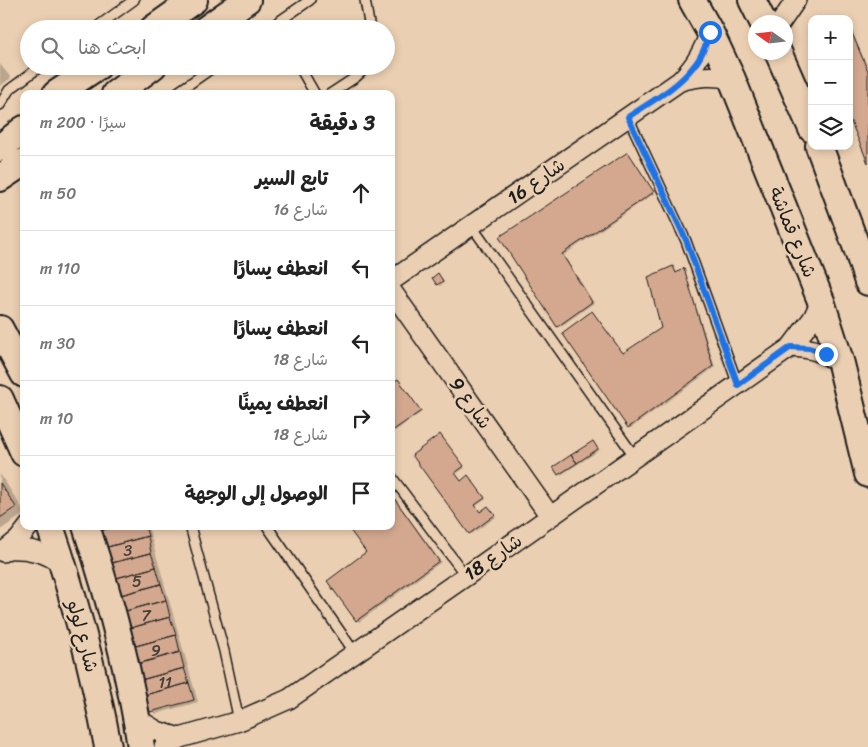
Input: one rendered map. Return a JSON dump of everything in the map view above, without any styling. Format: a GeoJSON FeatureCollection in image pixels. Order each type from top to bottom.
{"type":"FeatureCollection","features":[{"type":"Feature","properties":{"kind":"street"},"geometry":{"type":"LineString","coordinates":[[166,20],[194,0]]}},
{"type":"Feature","properties":{"kind":"street"},"geometry":{"type":"LineString","coordinates":[[219,20],[247,0]]}},
{"type":"Feature","properties":{"kind":"street","name":"شارع قماشة"},"geometry":{"type":"LineString","coordinates":[[692,0],[710,32],[732,80],[821,301],[841,364],[868,474]]}},
{"type":"Feature","properties":{"kind":"street"},"geometry":{"type":"LineString","coordinates":[[752,0],[760,15]]}},
{"type":"Feature","properties":{"kind":"street"},"geometry":{"type":"LineString","coordinates":[[786,15],[796,0]]}},
{"type":"Feature","properties":{"kind":"street","name":"شارع 16"},"geometry":{"type":"LineString","coordinates":[[395,278],[680,81],[693,67],[704,50],[710,32]]}},
{"type":"Feature","properties":{"kind":"street"},"geometry":{"type":"LineString","coordinates":[[782,60],[808,120]]}},
{"type":"Feature","properties":{"kind":"street"},"geometry":{"type":"LineString","coordinates":[[62,90],[84,75]]}},
{"type":"Feature","properties":{"kind":"street"},"geometry":{"type":"LineString","coordinates":[[120,90],[141,75]]}},
{"type":"Feature","properties":{"kind":"street","name":"شارع 16"},"geometry":{"type":"LineString","coordinates":[[680,81],[697,76],[715,76],[732,80]]}},
{"type":"Feature","properties":{"kind":"street"},"geometry":{"type":"LineString","coordinates":[[0,132],[20,119]]}},
{"type":"Feature","properties":{"kind":"street"},"geometry":{"type":"LineString","coordinates":[[13,164],[20,142]]}},
{"type":"Feature","properties":{"kind":"street"},"geometry":{"type":"LineString","coordinates":[[821,150],[863,254],[868,282]]}},
{"type":"Feature","properties":{"kind":"street","name":"شارع 9"},"geometry":{"type":"LineString","coordinates":[[395,282],[550,516]]}},
{"type":"Feature","properties":{"kind":"street","name":"شارع 18"},"geometry":{"type":"LineString","coordinates":[[137,719],[172,742],[239,721],[289,698],[791,347],[813,318],[821,301]]}},
{"type":"Feature","properties":{"kind":"street"},"geometry":{"type":"LineString","coordinates":[[0,329],[20,366]]}},
{"type":"Feature","properties":{"kind":"street"},"geometry":{"type":"LineString","coordinates":[[791,347],[809,348],[826,354],[841,364]]}},
{"type":"Feature","properties":{"kind":"street"},"geometry":{"type":"LineString","coordinates":[[0,399],[20,444]]}},
{"type":"Feature","properties":{"kind":"street"},"geometry":{"type":"LineString","coordinates":[[4,552],[26,530]]}},
{"type":"Feature","properties":{"kind":"street","name":"شارع لولو"},"geometry":{"type":"LineString","coordinates":[[51,530],[85,640],[108,747]]}},
{"type":"Feature","properties":{"kind":"street","name":"شارع لولو"},"geometry":{"type":"LineString","coordinates":[[87,530],[124,653],[141,747]]}},
{"type":"Feature","properties":{"kind":"street"},"geometry":{"type":"LineString","coordinates":[[4,552],[22,548],[37,551],[51,556],[63,564]]}},
{"type":"Feature","properties":{"kind":"lane"},"geometry":{"type":"LineString","coordinates":[[106,20],[134,0]]}},
{"type":"Feature","properties":{"kind":"lane"},"geometry":{"type":"LineString","coordinates":[[283,20],[310,0]]}},
{"type":"Feature","properties":{"kind":"lane"},"geometry":{"type":"LineString","coordinates":[[365,0],[368,20]]}},
{"type":"Feature","properties":{"kind":"lane"},"geometry":{"type":"LineString","coordinates":[[0,105],[9,90],[29,75]]}},
{"type":"Feature","properties":{"kind":"lane"},"geometry":{"type":"LineString","coordinates":[[181,90],[202,75]]}},
{"type":"Feature","properties":{"kind":"lane"},"geometry":{"type":"LineString","coordinates":[[304,75],[313,90]]}},
{"type":"Feature","properties":{"kind":"lane"},"geometry":{"type":"LineString","coordinates":[[336,90],[358,75]]}},
{"type":"Feature","properties":{"kind":"lane"},"geometry":{"type":"LineString","coordinates":[[628,117],[686,240],[738,385]]}},
{"type":"Feature","properties":{"kind":"lane"},"geometry":{"type":"LineString","coordinates":[[471,225],[635,457]]}},
{"type":"Feature","properties":{"kind":"lane"},"geometry":{"type":"LineString","coordinates":[[395,481],[466,576]]}},
{"type":"Feature","properties":{"kind":"lane"},"geometry":{"type":"LineString","coordinates":[[191,530],[224,651],[239,721]]}},
{"type":"Feature","properties":{"kind":"lane"},"geometry":{"type":"LineString","coordinates":[[270,530],[355,653]]}},
{"type":"Feature","properties":{"kind":"building"},"geometry":{"type":"Polygon","coordinates":[[[853,35],[868,71],[868,163],[853,127],[853,35]]]}},
{"type":"Feature","properties":{"kind":"building"},"geometry":{"type":"Polygon","coordinates":[[[628,152],[654,192],[562,254],[592,302],[557,327],[499,237],[628,152]]]}},
{"type":"Feature","properties":{"kind":"building"},"geometry":{"type":"Polygon","coordinates":[[[673,266],[676,273],[684,268],[713,366],[628,428],[562,333],[592,311],[623,353],[661,328],[648,277],[673,266]]]}},
{"type":"Feature","properties":{"kind":"building"},"geometry":{"type":"Polygon","coordinates":[[[438,273],[443,281],[437,285],[432,278],[438,273]]]}},
{"type":"Feature","properties":{"kind":"building"},"geometry":{"type":"Polygon","coordinates":[[[398,379],[421,411],[395,429],[395,381],[398,379]]]}},
{"type":"Feature","properties":{"kind":"building"},"geometry":{"type":"Polygon","coordinates":[[[440,434],[464,466],[455,473],[461,481],[468,475],[485,498],[475,505],[480,512],[488,506],[495,515],[469,534],[412,455],[440,434]]]}},
{"type":"Feature","properties":{"kind":"building"},"geometry":{"type":"Polygon","coordinates":[[[593,441],[598,449],[577,463],[571,455],[593,441]]]}},
{"type":"Feature","properties":{"kind":"building"},"geometry":{"type":"Polygon","coordinates":[[[571,455],[577,463],[558,475],[553,467],[571,455]]]}},
{"type":"Feature","properties":{"kind":"building"},"geometry":{"type":"Polygon","coordinates":[[[0,483],[16,507],[0,518],[0,483]]]}},
{"type":"Feature","properties":{"kind":"building"},"geometry":{"type":"Polygon","coordinates":[[[395,500],[439,561],[356,621],[327,581],[366,552],[350,530],[395,530],[395,500]]]}},
{"type":"Feature","properties":{"kind":"building"},"geometry":{"type":"Polygon","coordinates":[[[146,530],[148,536],[104,548],[99,531],[146,530]]]}},
{"type":"Feature","properties":{"kind":"building"},"geometry":{"type":"Polygon","coordinates":[[[148,536],[151,553],[108,564],[104,548],[148,536]]]}},
{"type":"Feature","properties":{"kind":"building"},"geometry":{"type":"Polygon","coordinates":[[[151,553],[156,567],[113,579],[108,564],[151,553]]]}},
{"type":"Feature","properties":{"kind":"building"},"geometry":{"type":"Polygon","coordinates":[[[156,567],[161,584],[117,596],[113,579],[156,567]]]}},
{"type":"Feature","properties":{"kind":"building"},"geometry":{"type":"Polygon","coordinates":[[[161,584],[166,600],[122,612],[117,596],[161,584]]]}},
{"type":"Feature","properties":{"kind":"building"},"geometry":{"type":"Polygon","coordinates":[[[166,600],[170,617],[127,629],[122,612],[166,600]]]}},
{"type":"Feature","properties":{"kind":"building"},"geometry":{"type":"Polygon","coordinates":[[[170,617],[176,635],[132,647],[127,629],[170,617]]]}},
{"type":"Feature","properties":{"kind":"building"},"geometry":{"type":"Polygon","coordinates":[[[176,635],[180,652],[137,664],[132,647],[176,635]]]}},
{"type":"Feature","properties":{"kind":"building"},"geometry":{"type":"Polygon","coordinates":[[[180,652],[184,668],[141,680],[137,664],[180,652]]]}},
{"type":"Feature","properties":{"kind":"building"},"geometry":{"type":"Polygon","coordinates":[[[184,668],[189,683],[145,695],[141,680],[184,668]]]}},
{"type":"Feature","properties":{"kind":"building"},"geometry":{"type":"Polygon","coordinates":[[[189,683],[194,700],[150,712],[145,695],[189,683]]]}},
{"type":"Feature","properties":{"kind":"route"},"geometry":{"type":"LineString","coordinates":[[710,32],[704,50],[693,67],[680,81],[628,117],[686,240],[738,385],[791,347],[809,348],[826,354]]}}]}
